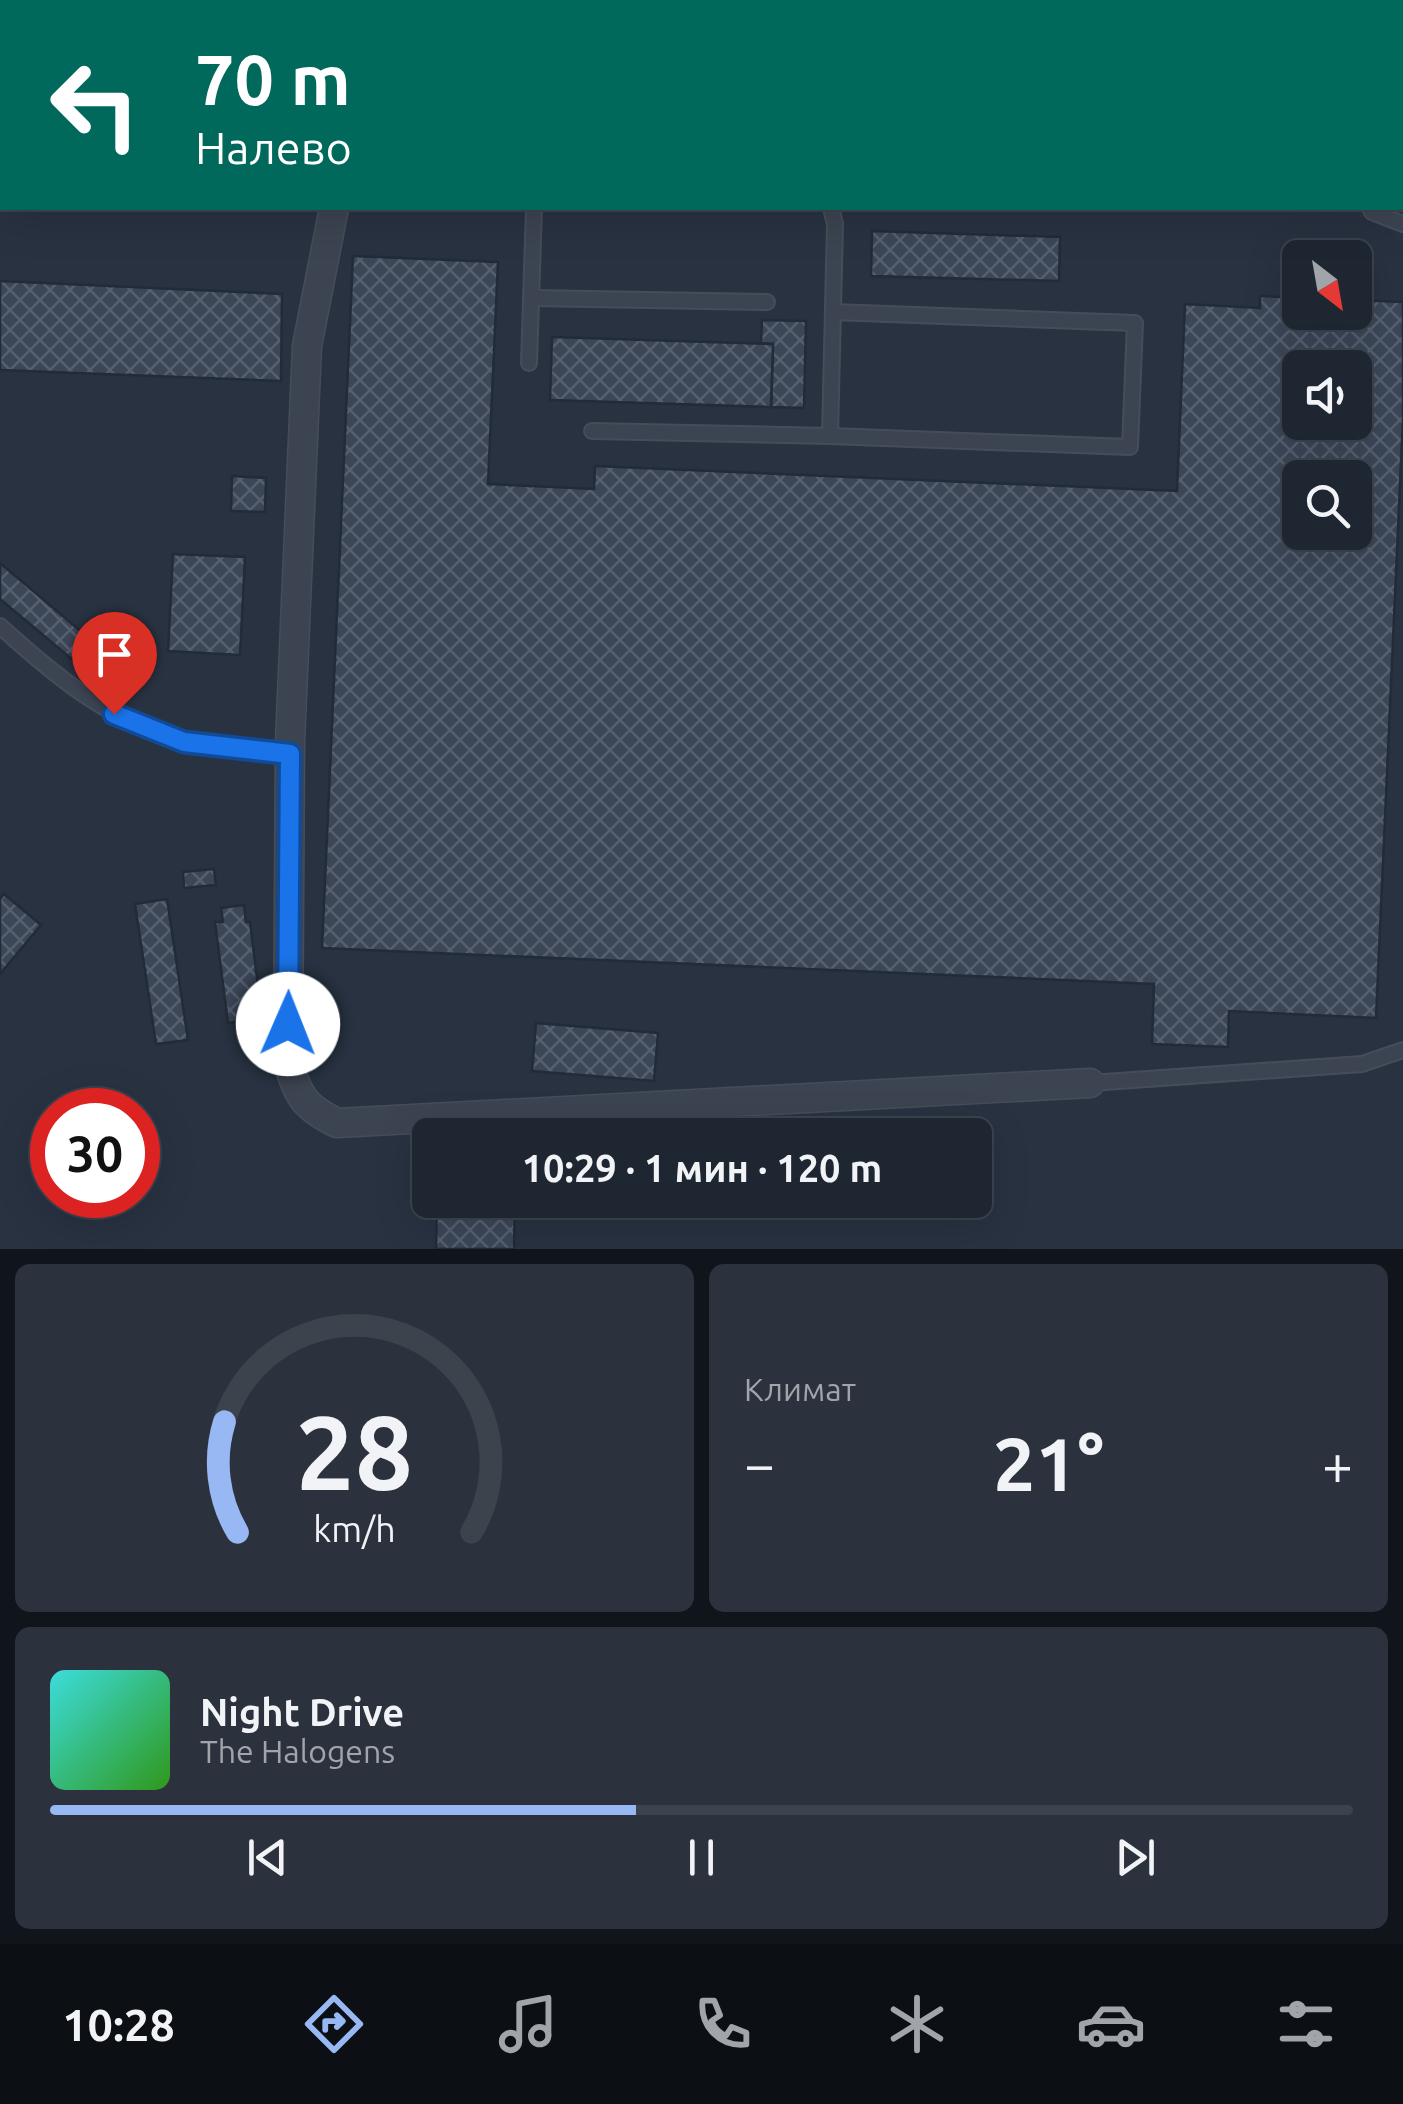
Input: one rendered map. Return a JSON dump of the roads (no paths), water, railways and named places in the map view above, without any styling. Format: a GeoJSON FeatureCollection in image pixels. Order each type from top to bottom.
{"type":"FeatureCollection","features":[{"type":"Feature","properties":{"kind":"street"},"geometry":{"type":"LineString","coordinates":[[334,210],[307,346],[290,754],[288,1063],[297,1093],[312,1112],[337,1123],[1090,1084]]}},
{"type":"Feature","properties":{"kind":"lane"},"geometry":{"type":"LineString","coordinates":[[529,363],[534,210]]}},
{"type":"Feature","properties":{"kind":"lane"},"geometry":{"type":"LineString","coordinates":[[830,436],[836,224],[832,210]]}},
{"type":"Feature","properties":{"kind":"lane"},"geometry":{"type":"LineString","coordinates":[[1371,210],[1403,224]]}},
{"type":"Feature","properties":{"kind":"lane"},"geometry":{"type":"LineString","coordinates":[[531,298],[767,302]]}},
{"type":"Feature","properties":{"kind":"lane"},"geometry":{"type":"LineString","coordinates":[[592,431],[1130,447],[1135,322],[833,312]]}},
{"type":"Feature","properties":{"kind":"lane"},"geometry":{"type":"LineString","coordinates":[[0,626],[90,701],[138,726],[184,742],[290,754]]}},
{"type":"Feature","properties":{"kind":"lane"},"geometry":{"type":"LineString","coordinates":[[1090,1084],[1362,1064],[1403,1050]]}}]}
